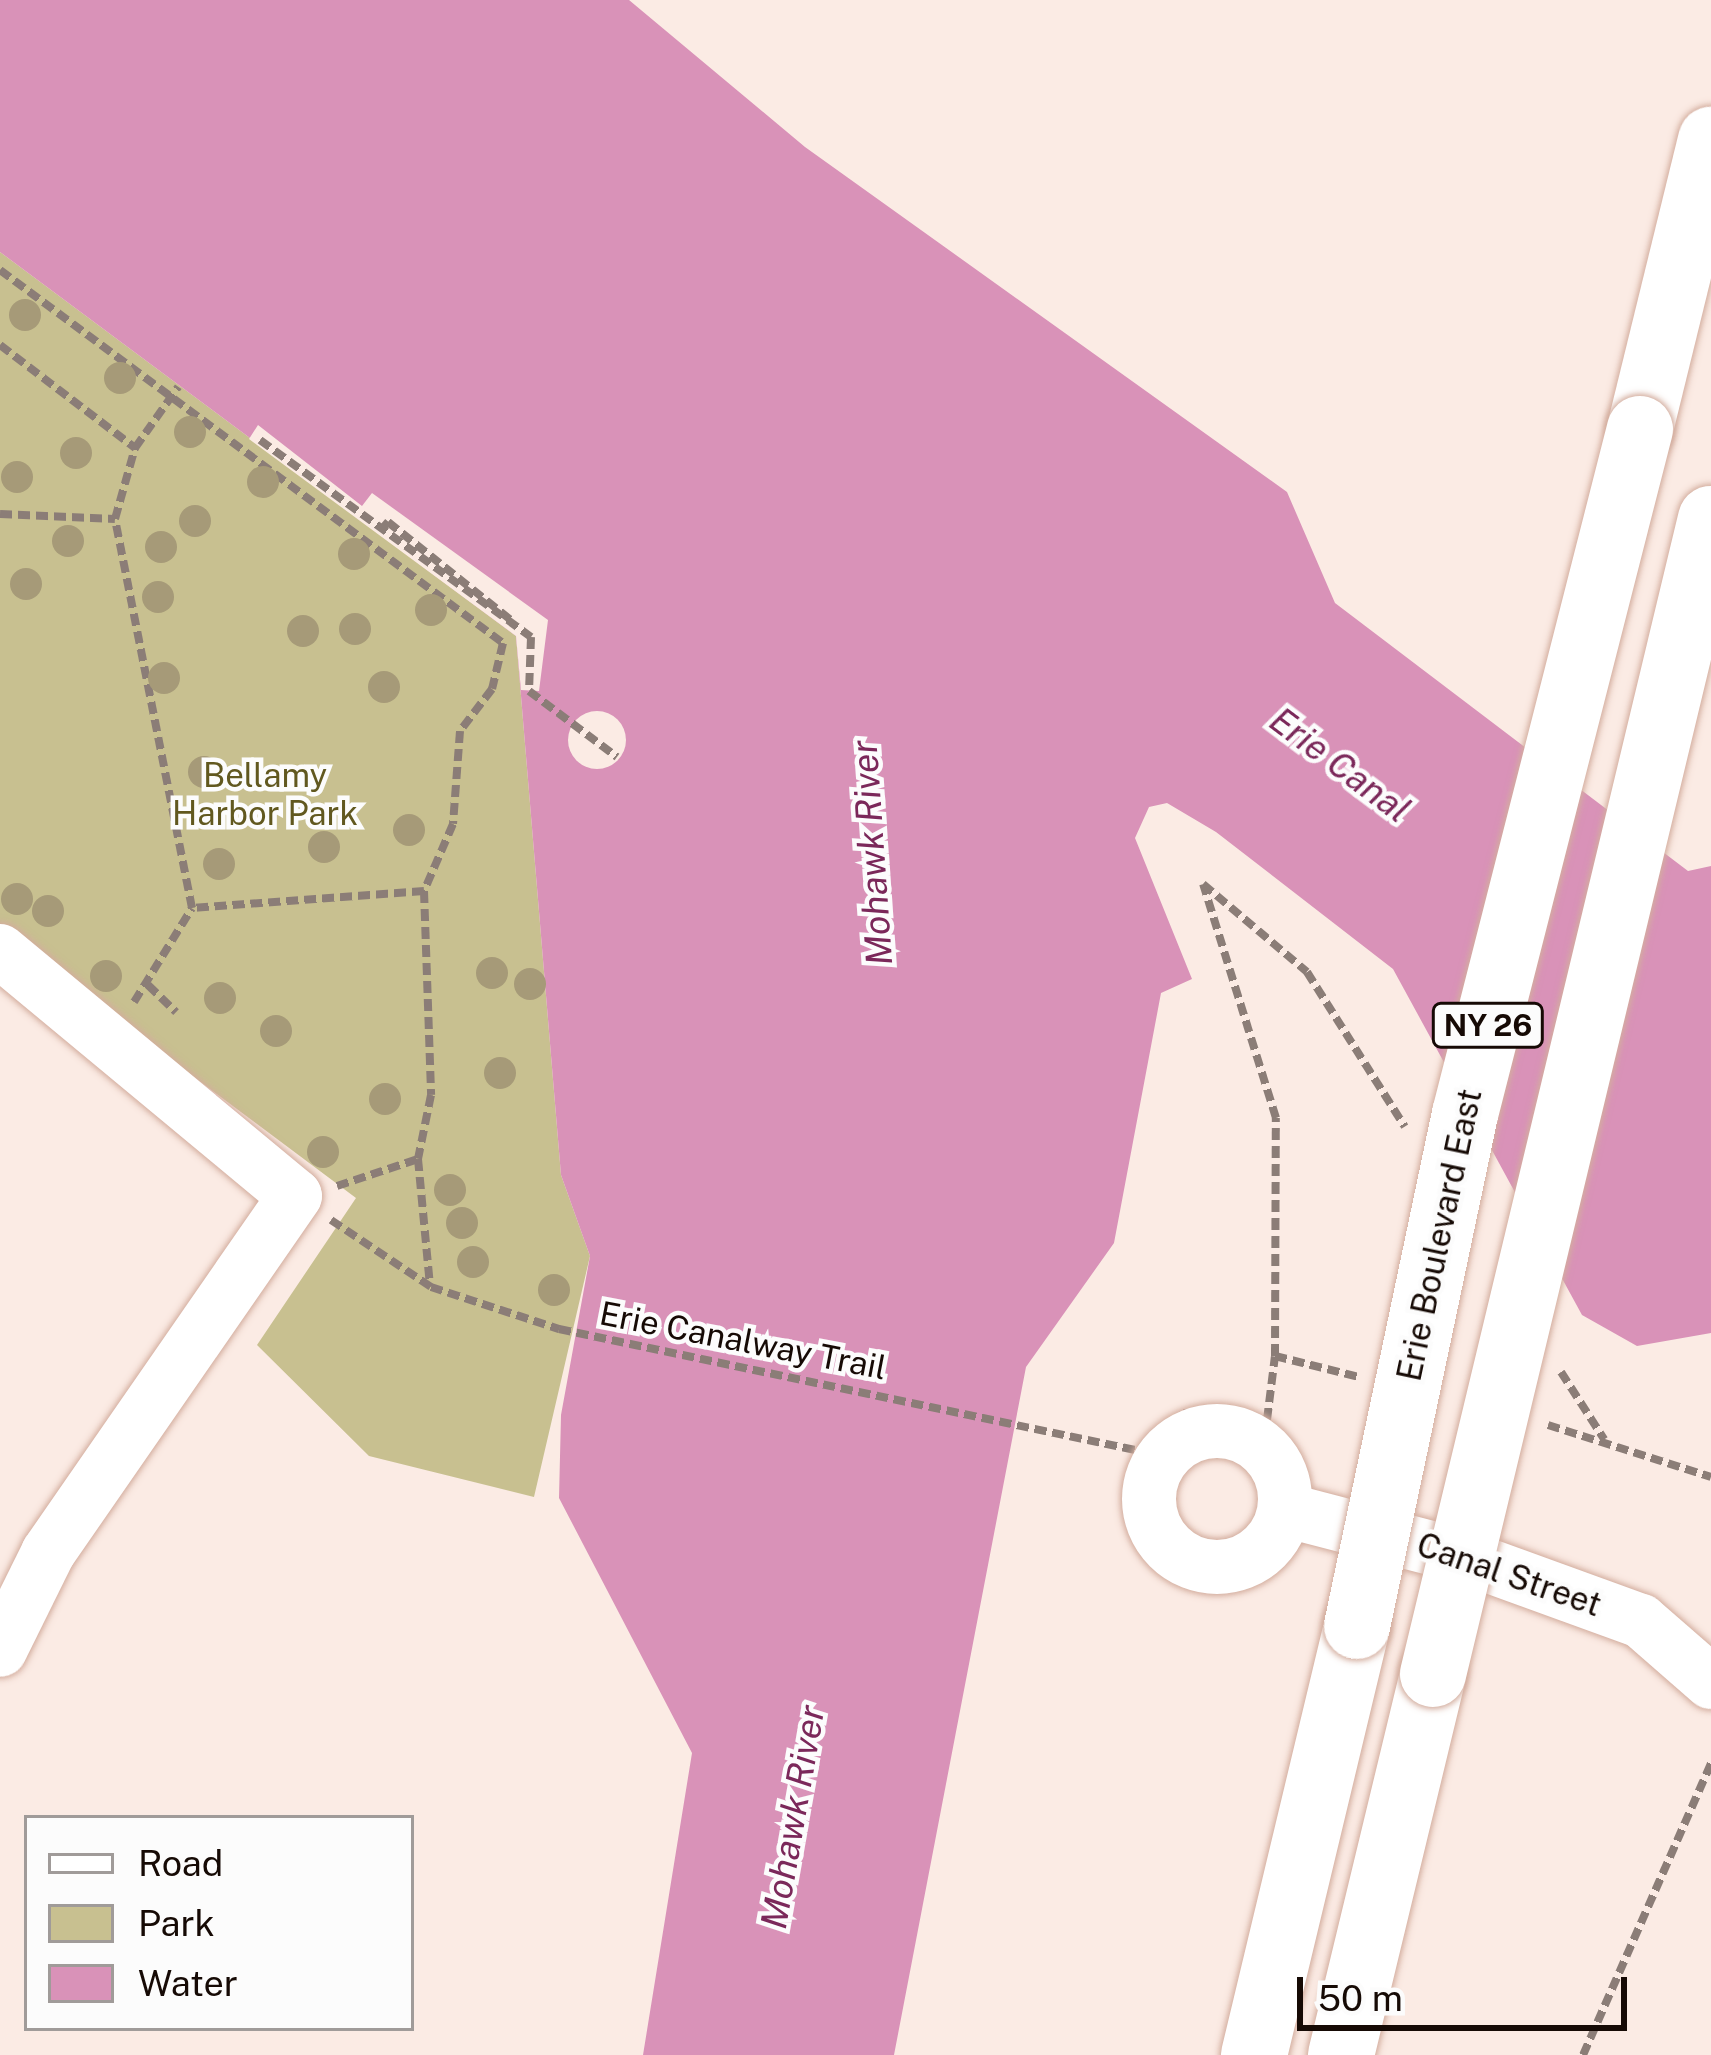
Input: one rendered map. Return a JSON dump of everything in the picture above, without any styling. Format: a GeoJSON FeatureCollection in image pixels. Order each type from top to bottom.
{"type":"FeatureCollection","features":[{"type":"Feature","properties":{"kind":"highway","name":"Erie Boulevard East"},"geometry":{"type":"LineString","coordinates":[[1254,2055],[1357,1625],[1465,1114],[1711,140]]}},
{"type":"Feature","properties":{"kind":"highway","name":"NY 26"},"geometry":{"type":"LineString","coordinates":[[1341,2055],[1711,519]]}},
{"type":"Feature","properties":{"kind":"street"},"geometry":{"type":"LineString","coordinates":[[0,951],[295,1196],[48,1553],[0,1650]]}},
{"type":"Feature","properties":{"kind":"street"},"geometry":{"type":"LineString","coordinates":[[1174,1434],[1245,1437],[1277,1467],[1285,1510],[1245,1562],[1179,1556],[1148,1498],[1174,1434]]}},
{"type":"Feature","properties":{"kind":"street","name":"Canal Street"},"geometry":{"type":"LineString","coordinates":[[1285,1510],[1462,1556],[1641,1621],[1711,1682]]}},
{"type":"Feature","properties":{"kind":"path"},"geometry":{"type":"LineString","coordinates":[[0,270],[170,398],[466,602],[513,622]]}},
{"type":"Feature","properties":{"kind":"path"},"geometry":{"type":"LineString","coordinates":[[0,345],[135,448]]}},
{"type":"Feature","properties":{"kind":"path"},"geometry":{"type":"LineString","coordinates":[[108,1037],[148,985],[192,908],[115,519],[135,448],[178,387]]}},
{"type":"Feature","properties":{"kind":"path"},"geometry":{"type":"LineString","coordinates":[[260,440],[381,530],[466,602],[503,644],[492,688],[460,731],[453,824],[424,891],[431,1095],[418,1159],[430,1287]]}},
{"type":"Feature","properties":{"kind":"path"},"geometry":{"type":"LineString","coordinates":[[0,514],[115,519]]}},
{"type":"Feature","properties":{"kind":"path"},"geometry":{"type":"LineString","coordinates":[[381,530],[388,522],[531,637],[529,691],[617,757]]}},
{"type":"Feature","properties":{"kind":"path"},"geometry":{"type":"LineString","coordinates":[[1275,1356],[1276,1118],[1203,884],[1307,973],[1419,1148]]}},
{"type":"Feature","properties":{"kind":"path"},"geometry":{"type":"LineString","coordinates":[[192,908],[424,891]]}},
{"type":"Feature","properties":{"kind":"path"},"geometry":{"type":"LineString","coordinates":[[148,985],[176,1012]]}},
{"type":"Feature","properties":{"kind":"path"},"geometry":{"type":"LineString","coordinates":[[295,1196],[418,1159]]}},
{"type":"Feature","properties":{"kind":"path","name":"Erie Canalway Trail"},"geometry":{"type":"LineString","coordinates":[[295,1196],[430,1287],[559,1328],[1022,1422],[1174,1434]]}},
{"type":"Feature","properties":{"kind":"path"},"geometry":{"type":"LineString","coordinates":[[1555,1361],[1604,1439]]}},
{"type":"Feature","properties":{"kind":"path"},"geometry":{"type":"LineString","coordinates":[[1583,2055],[1711,1763]]}},
{"type":"Feature","properties":{"kind":"green space","name":"Bellamy Harbor Park"},"geometry":{"type":"Polygon","coordinates":[[[0,252],[516,636],[561,1175],[590,1256],[534,1497],[369,1456],[257,1345],[356,1198],[0,932],[0,252]]]}},
{"type":"Feature","properties":{"kind":"water"},"geometry":{"type":"Polygon","coordinates":[[[0,0],[629,0],[805,147],[1287,492],[1335,603],[1688,871],[1711,866],[1711,1333],[1637,1346],[1582,1315],[1393,969],[1216,832],[1167,803],[1149,807],[1135,838],[1192,979],[1161,993],[1114,1243],[1026,1367],[894,2055],[643,2055],[692,1753],[559,1498],[561,1415],[590,1256],[561,1175],[516,636],[0,252],[0,0]]]}},
{"type":"Feature","properties":{"kind":"pier"},"geometry":{"type":"Polygon","coordinates":[[[258,425],[362,506],[372,493],[548,620],[539,691],[521,690],[516,636],[249,439],[258,425]]]}},
{"type":"Feature","properties":{"kind":"pier"},"geometry":{"type":"Polygon","coordinates":[[[597,711],[618,719],[626,740],[618,761],[597,769],[576,761],[568,740],[576,719],[597,711]]]}},
{"type":"Feature","properties":{"kind":"water label","name":"Erie Canal"},"geometry":{"type":"Point","coordinates":[1340,765]}},
{"type":"Feature","properties":{"kind":"water label","name":"Mohawk River"},"geometry":{"type":"Point","coordinates":[872,853]}},
{"type":"Feature","properties":{"kind":"water label","name":"Mohawk River"},"geometry":{"type":"Point","coordinates":[793,1817]}}]}
